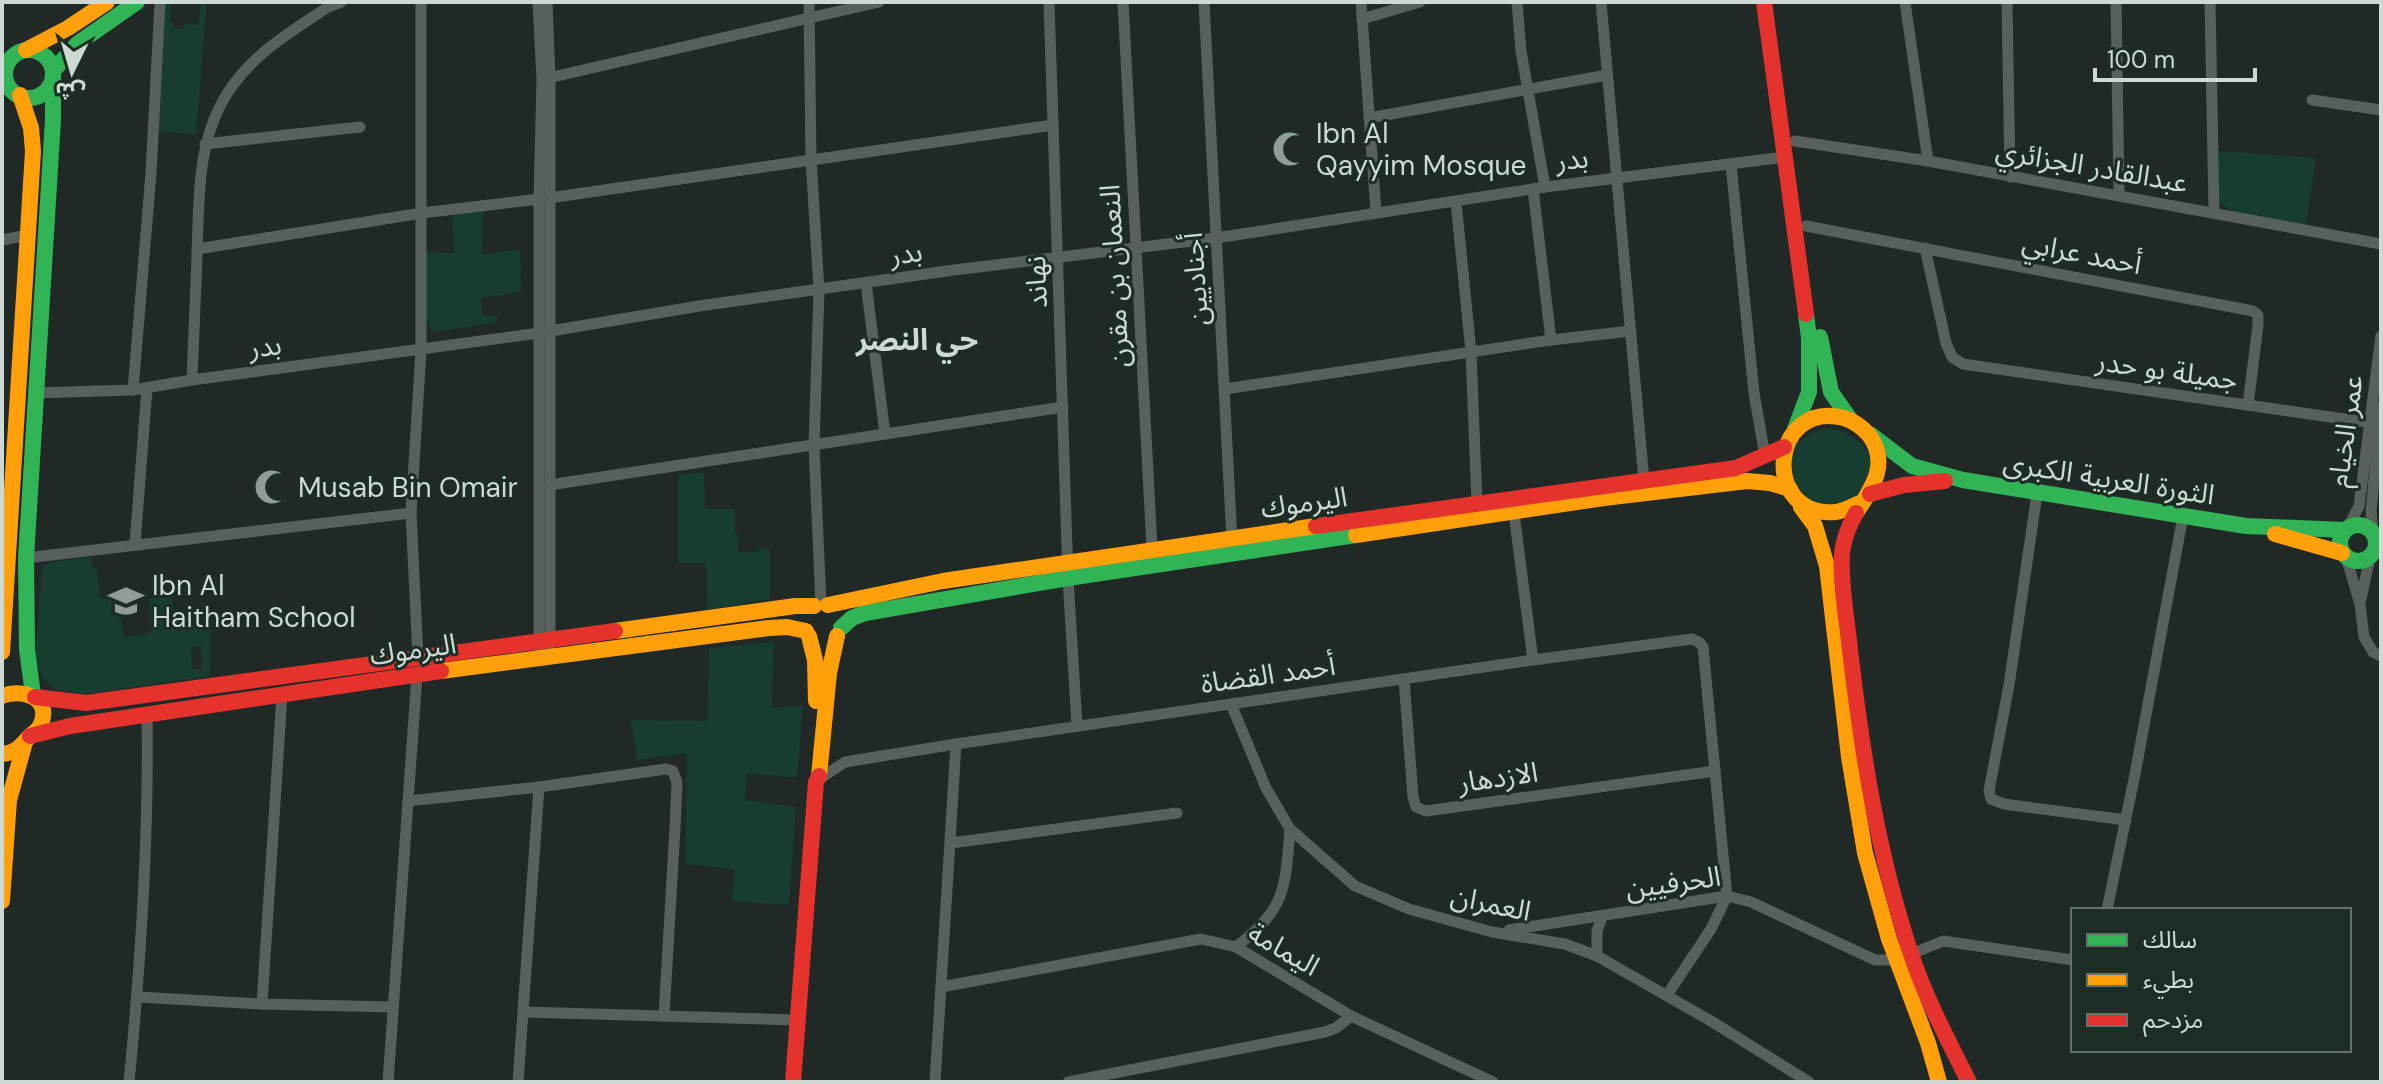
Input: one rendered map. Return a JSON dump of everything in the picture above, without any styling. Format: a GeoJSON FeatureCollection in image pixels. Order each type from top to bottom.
{"type":"FeatureCollection","features":[{"type":"Feature","properties":{"kind":"street"},"geometry":{"type":"LineString","coordinates":[[2,652],[32,139],[10,91],[5,70],[14,55],[68,28],[107,2]]}},
{"type":"Feature","properties":{"kind":"street"},"geometry":{"type":"LineString","coordinates":[[10,91],[32,97],[43,93],[53,74],[77,44],[137,2]]}},
{"type":"Feature","properties":{"kind":"street"},"geometry":{"type":"LineString","coordinates":[[133,390],[151,173],[160,2]]}},
{"type":"Feature","properties":{"kind":"street"},"geometry":{"type":"LineString","coordinates":[[192,380],[199,184],[205,144],[214,114],[233,84],[254,61],[326,5],[341,2]]}},
{"type":"Feature","properties":{"kind":"street"},"geometry":{"type":"LineString","coordinates":[[388,1082],[418,666],[411,513],[421,350],[421,2]]}},
{"type":"Feature","properties":{"kind":"street"},"geometry":{"type":"LineString","coordinates":[[538,2],[546,79]]}},
{"type":"Feature","properties":{"kind":"street"},"geometry":{"type":"LineString","coordinates":[[545,648],[547,2]]}},
{"type":"Feature","properties":{"kind":"street"},"geometry":{"type":"LineString","coordinates":[[793,1082],[816,782],[821,771],[815,660],[805,620],[821,605],[814,446],[819,290],[811,159],[809,2]]}},
{"type":"Feature","properties":{"kind":"street"},"geometry":{"type":"LineString","coordinates":[[546,79],[879,2]]}},
{"type":"Feature","properties":{"kind":"street","name":"نهاند"},"geometry":{"type":"LineString","coordinates":[[1049,2],[1068,570],[1077,726]]}},
{"type":"Feature","properties":{"kind":"street","name":"النعمان بن مقرن"},"geometry":{"type":"LineString","coordinates":[[1123,2],[1152,548]]}},
{"type":"Feature","properties":{"kind":"street","name":"أجناديين"},"geometry":{"type":"LineString","coordinates":[[1204,2],[1233,546]]}},
{"type":"Feature","properties":{"kind":"street"},"geometry":{"type":"LineString","coordinates":[[1361,2],[1376,212]]}},
{"type":"Feature","properties":{"kind":"street"},"geometry":{"type":"LineString","coordinates":[[1362,19],[1420,2]]}},
{"type":"Feature","properties":{"kind":"street"},"geometry":{"type":"LineString","coordinates":[[1517,2],[1521,51],[1529,88],[1551,340]]}},
{"type":"Feature","properties":{"kind":"street"},"geometry":{"type":"LineString","coordinates":[[1601,2],[1644,481]]}},
{"type":"Feature","properties":{"kind":"street"},"geometry":{"type":"LineString","coordinates":[[1764,2],[1810,354],[1809,392],[1781,463],[1783,479],[1815,526],[1827,566],[1858,817],[1869,865],[1904,957],[1969,1082]]}},
{"type":"Feature","properties":{"kind":"street"},"geometry":{"type":"LineString","coordinates":[[1774,2],[1825,380],[1833,401],[1875,444],[1879,460],[1878,475],[1850,525],[1842,550],[1846,611],[1872,817],[1904,957],[1939,1082]]}},
{"type":"Feature","properties":{"kind":"street"},"geometry":{"type":"LineString","coordinates":[[1905,2],[1928,161]]}},
{"type":"Feature","properties":{"kind":"street"},"geometry":{"type":"LineString","coordinates":[[2007,2],[2010,177]]}},
{"type":"Feature","properties":{"kind":"street"},"geometry":{"type":"LineString","coordinates":[[2116,2],[2119,194]]}},
{"type":"Feature","properties":{"kind":"street"},"geometry":{"type":"LineString","coordinates":[[2210,2],[2214,212]]}},
{"type":"Feature","properties":{"kind":"street"},"geometry":{"type":"LineString","coordinates":[[2,901],[15,763],[42,720],[41,706],[34,696],[27,649],[26,558],[53,120],[53,74],[44,55],[14,55]]}},
{"type":"Feature","properties":{"kind":"street"},"geometry":{"type":"LineString","coordinates":[[1369,118],[1607,75]]}},
{"type":"Feature","properties":{"kind":"street"},"geometry":{"type":"LineString","coordinates":[[2312,100],[2381,110]]}},
{"type":"Feature","properties":{"kind":"street"},"geometry":{"type":"LineString","coordinates":[[197,249],[422,213],[544,199],[1053,125]]}},
{"type":"Feature","properties":{"kind":"street"},"geometry":{"type":"LineString","coordinates":[[205,144],[360,127]]}},
{"type":"Feature","properties":{"kind":"street","name":"عبدالقادر الجزائري"},"geometry":{"type":"LineString","coordinates":[[1795,141],[2119,194],[2381,244]]}},
{"type":"Feature","properties":{"kind":"street","name":"بدر"},"geometry":{"type":"LineString","coordinates":[[34,393],[133,390],[545,332],[699,306],[1059,256],[1216,238],[1539,188],[1785,157]]}},
{"type":"Feature","properties":{"kind":"street"},"geometry":{"type":"LineString","coordinates":[[1731,165],[1754,393],[1765,456]]}},
{"type":"Feature","properties":{"kind":"street"},"geometry":{"type":"LineString","coordinates":[[1456,202],[1471,352],[1477,504]]}},
{"type":"Feature","properties":{"kind":"street","name":"أحمد عرابي"},"geometry":{"type":"LineString","coordinates":[[1806,226],[2253,311],[2258,315],[2258,325],[2248,405]]}},
{"type":"Feature","properties":{"kind":"street"},"geometry":{"type":"LineString","coordinates":[[2,240],[28,235]]}},
{"type":"Feature","properties":{"kind":"street","name":"جميلة بو حدر"},"geometry":{"type":"LineString","coordinates":[[1925,248],[1946,343],[1952,357],[1963,364],[2375,424]]}},
{"type":"Feature","properties":{"kind":"street"},"geometry":{"type":"LineString","coordinates":[[866,283],[885,434]]}},
{"type":"Feature","properties":{"kind":"street"},"geometry":{"type":"LineString","coordinates":[[1225,389],[1551,340],[1631,331]]}},
{"type":"Feature","properties":{"kind":"street"},"geometry":{"type":"LineString","coordinates":[[545,332],[549,485],[545,648]]}},
{"type":"Feature","properties":{"kind":"street","name":"عمر الخيام"},"geometry":{"type":"LineString","coordinates":[[2360,604],[2376,546],[2371,511],[2381,336]]}},
{"type":"Feature","properties":{"kind":"street"},"geometry":{"type":"LineString","coordinates":[[135,544],[147,388]]}},
{"type":"Feature","properties":{"kind":"street"},"geometry":{"type":"LineString","coordinates":[[549,485],[1063,407]]}},
{"type":"Feature","properties":{"kind":"street","name":"عمر الخيام"},"geometry":{"type":"LineString","coordinates":[[2346,529],[2358,510],[2381,407]]}},
{"type":"Feature","properties":{"kind":"street"},"geometry":{"type":"LineString","coordinates":[[1789,440],[1806,422],[1821,417],[1837,417],[1859,426]]}},
{"type":"Feature","properties":{"kind":"street","name":"الثورة العربية الكبرى"},"geometry":{"type":"LineString","coordinates":[[1859,426],[1912,466],[1963,480],[2246,526],[2346,529]]}},
{"type":"Feature","properties":{"kind":"street","name":"اليرموك"},"geometry":{"type":"LineString","coordinates":[[839,632],[852,618],[865,613],[1068,570],[1152,548],[1233,546],[1477,504],[1513,506],[1644,481],[1736,468],[1765,456],[1789,440]]}},
{"type":"Feature","properties":{"kind":"street","name":"الثورة العربية الكبرى"},"geometry":{"type":"LineString","coordinates":[[1867,497],[1904,485],[1963,480]]}},
{"type":"Feature","properties":{"kind":"street","name":"اليرموك"},"geometry":{"type":"LineString","coordinates":[[545,648],[795,606],[821,605],[943,581],[1068,570],[1513,506],[1729,482],[1758,481],[1793,495]]}},
{"type":"Feature","properties":{"kind":"street"},"geometry":{"type":"LineString","coordinates":[[2037,494],[2009,685],[1989,791],[1991,799],[2004,804],[2126,820]]}},
{"type":"Feature","properties":{"kind":"street"},"geometry":{"type":"LineString","coordinates":[[1793,495],[1813,511],[1831,514],[1849,511],[1867,497]]}},
{"type":"Feature","properties":{"kind":"street"},"geometry":{"type":"LineString","coordinates":[[1513,506],[1533,660]]}},
{"type":"Feature","properties":{"kind":"street"},"geometry":{"type":"LineString","coordinates":[[26,558],[411,513]]}},
{"type":"Feature","properties":{"kind":"street"},"geometry":{"type":"LineString","coordinates":[[2107,908],[2183,516]]}},
{"type":"Feature","properties":{"kind":"street"},"geometry":{"type":"LineString","coordinates":[[2357,525],[2363,526],[2376,546],[2358,561],[2344,555],[2340,541],[2346,529],[2357,525]]}},
{"type":"Feature","properties":{"kind":"street","name":"الثورة العربية الكبرى"},"geometry":{"type":"LineString","coordinates":[[2246,526],[2344,555]]}},
{"type":"Feature","properties":{"kind":"street","name":"عمر الخيام"},"geometry":{"type":"LineString","coordinates":[[2344,555],[2360,604],[2364,637],[2373,652],[2381,656]]}},
{"type":"Feature","properties":{"kind":"street"},"geometry":{"type":"LineString","coordinates":[[818,749],[829,673],[839,632],[838,612],[821,605]]}},
{"type":"Feature","properties":{"kind":"street"},"geometry":{"type":"LineString","coordinates":[[2,696],[17,690],[67,703],[86,703],[418,666],[545,648],[787,627],[808,634],[814,640],[826,642],[839,632]]}},
{"type":"Feature","properties":{"kind":"street","name":"أحمد القضاة"},"geometry":{"type":"LineString","coordinates":[[816,782],[845,762],[1692,639],[1703,647],[1715,771]]}},
{"type":"Feature","properties":{"kind":"street","name":"اليرموك"},"geometry":{"type":"LineString","coordinates":[[2,754],[15,752],[28,739],[70,726],[282,695],[418,666]]}},
{"type":"Feature","properties":{"kind":"street","name":"الازدهار"},"geometry":{"type":"LineString","coordinates":[[1404,679],[1413,797],[1416,807],[1426,811],[1715,771]]}},
{"type":"Feature","properties":{"kind":"street"},"geometry":{"type":"LineString","coordinates":[[262,1004],[282,695]]}},
{"type":"Feature","properties":{"kind":"street","name":"العمران"},"geometry":{"type":"LineString","coordinates":[[1231,704],[1266,788],[1290,829],[1355,886],[1409,909],[1492,932],[1565,944],[1597,956],[1809,1082]]}},
{"type":"Feature","properties":{"kind":"street"},"geometry":{"type":"LineString","coordinates":[[129,1082],[138,997],[148,786],[147,714]]}},
{"type":"Feature","properties":{"kind":"street"},"geometry":{"type":"LineString","coordinates":[[935,1082],[956,744]]}},
{"type":"Feature","properties":{"kind":"street"},"geometry":{"type":"LineString","coordinates":[[818,749],[845,762]]}},
{"type":"Feature","properties":{"kind":"street"},"geometry":{"type":"LineString","coordinates":[[408,801],[666,769],[673,771],[677,783],[664,1016]]}},
{"type":"Feature","properties":{"kind":"street"},"geometry":{"type":"LineString","coordinates":[[1667,995],[1711,929],[1727,896],[1715,771]]}},
{"type":"Feature","properties":{"kind":"street"},"geometry":{"type":"LineString","coordinates":[[518,1082],[539,787]]}},
{"type":"Feature","properties":{"kind":"street"},"geometry":{"type":"LineString","coordinates":[[951,843],[1177,813]]}},
{"type":"Feature","properties":{"kind":"street"},"geometry":{"type":"LineString","coordinates":[[1236,947],[1266,921],[1279,900],[1286,880],[1290,829]]}},
{"type":"Feature","properties":{"kind":"street","name":"الحرفيين"},"geometry":{"type":"LineString","coordinates":[[1492,932],[1727,896],[1751,902],[1867,958],[1904,957]]}},
{"type":"Feature","properties":{"kind":"street"},"geometry":{"type":"LineString","coordinates":[[1597,956],[1597,931],[1602,917]]}},
{"type":"Feature","properties":{"kind":"street","name":"اليمامة"},"geometry":{"type":"LineString","coordinates":[[941,987],[1201,939],[1219,941],[1236,947],[1351,1016],[1472,1077],[1493,1082]]}},
{"type":"Feature","properties":{"kind":"street"},"geometry":{"type":"LineString","coordinates":[[1904,957],[1943,941],[2071,960]]}},
{"type":"Feature","properties":{"kind":"street"},"geometry":{"type":"LineString","coordinates":[[138,997],[393,1007]]}},
{"type":"Feature","properties":{"kind":"street"},"geometry":{"type":"LineString","coordinates":[[525,1012],[797,1020]]}},
{"type":"Feature","properties":{"kind":"street"},"geometry":{"type":"LineString","coordinates":[[1068,1082],[1325,1032],[1351,1016]]}},
{"type":"Feature","properties":{"kind":"green space"},"geometry":{"type":"Polygon","coordinates":[[[164,2],[171,2],[170,23],[173,23],[173,28],[183,29],[184,24],[198,25],[201,2],[207,2],[196,134],[157,132],[164,2]]]}},
{"type":"Feature","properties":{"kind":"green space"},"geometry":{"type":"Polygon","coordinates":[[[2219,151],[2316,158],[2306,225],[2242,214],[2222,204],[2216,191],[2219,151]]]}},
{"type":"Feature","properties":{"kind":"green space"},"geometry":{"type":"Polygon","coordinates":[[[483,211],[482,255],[520,249],[521,292],[481,298],[483,316],[497,315],[497,322],[436,332],[431,330],[423,313],[423,252],[454,253],[452,214],[483,211]]]}},
{"type":"Feature","properties":{"kind":"green space"},"geometry":{"type":"Polygon","coordinates":[[[1830,428],[1848,434],[1863,446],[1871,462],[1871,472],[1867,485],[1852,502],[1812,505],[1793,485],[1791,460],[1802,440],[1814,432],[1830,428]]]}},
{"type":"Feature","properties":{"kind":"green space"},"geometry":{"type":"Polygon","coordinates":[[[704,473],[705,509],[735,509],[738,552],[770,549],[770,599],[707,610],[706,563],[678,563],[678,474],[704,473]]]}},
{"type":"Feature","properties":{"kind":"green space","name":"Ibn Al Haitham School"},"geometry":{"type":"Polygon","coordinates":[[[91,557],[97,568],[100,596],[123,591],[124,596],[118,597],[124,637],[151,633],[148,596],[171,593],[177,630],[211,625],[210,676],[72,696],[58,691],[44,679],[35,659],[42,567],[51,562],[91,557]],[[201,646],[191,647],[192,669],[202,669],[201,646]]]}},
{"type":"Feature","properties":{"kind":"green space"},"geometry":{"type":"Polygon","coordinates":[[[774,642],[772,708],[803,705],[797,778],[747,773],[745,800],[796,807],[789,905],[732,901],[734,869],[685,864],[687,753],[637,760],[631,720],[707,721],[709,648],[774,642]]]}},
{"type":"Feature","properties":{"kind":"traffic: fast"},"geometry":{"type":"LineString","coordinates":[[53,71],[77,44],[137,2]]}},
{"type":"Feature","properties":{"kind":"traffic: fast"},"geometry":{"type":"LineString","coordinates":[[29,50],[46,57],[53,74],[46,91],[29,98],[12,91],[5,74],[12,57],[29,50]]}},
{"type":"Feature","properties":{"kind":"traffic: fast"},"geometry":{"type":"LineString","coordinates":[[33,695],[27,649],[26,558],[53,120],[53,77]]}},
{"type":"Feature","properties":{"kind":"traffic: fast"},"geometry":{"type":"LineString","coordinates":[[1795,429],[1809,392],[1806,314]]}},
{"type":"Feature","properties":{"kind":"traffic: fast"},"geometry":{"type":"LineString","coordinates":[[1820,337],[1831,392],[1850,419]]}},
{"type":"Feature","properties":{"kind":"traffic: fast"},"geometry":{"type":"LineString","coordinates":[[1870,434],[1912,466],[1963,480],[2246,526],[2345,530]]}},
{"type":"Feature","properties":{"kind":"traffic: fast"},"geometry":{"type":"LineString","coordinates":[[2358,525],[2371,530],[2376,543],[2371,556],[2358,561],[2345,556],[2340,543],[2345,530],[2358,525]]}},
{"type":"Feature","properties":{"kind":"traffic: fast"},"geometry":{"type":"LineString","coordinates":[[841,628],[852,618],[865,613],[1068,578],[1356,535]]}},
{"type":"Feature","properties":{"kind":"traffic: slow"},"geometry":{"type":"LineString","coordinates":[[26,50],[68,28],[107,2]]}},
{"type":"Feature","properties":{"kind":"traffic: slow"},"geometry":{"type":"LineString","coordinates":[[2,652],[33,151],[31,128],[20,95]]}},
{"type":"Feature","properties":{"kind":"traffic: slow"},"geometry":{"type":"LineString","coordinates":[[1856,513],[1862,504],[1868,494],[1873,485],[1878,465],[1878,455],[1869,435],[1844,418],[1819,417],[1801,426],[1789,441],[1784,460],[1786,480],[1795,498],[1812,509],[1836,512],[1850,508],[1861,503],[1864,501]]}},
{"type":"Feature","properties":{"kind":"traffic: slow"},"geometry":{"type":"LineString","coordinates":[[1356,535],[1604,498],[1747,481],[1790,489]]}},
{"type":"Feature","properties":{"kind":"traffic: slow"},"geometry":{"type":"LineString","coordinates":[[1801,507],[1815,526],[1827,566],[1849,757],[1865,853],[1889,939],[1928,1043],[1939,1082]]}},
{"type":"Feature","properties":{"kind":"traffic: slow"},"geometry":{"type":"LineString","coordinates":[[828,605],[943,581],[1316,526]]}},
{"type":"Feature","properties":{"kind":"traffic: slow"},"geometry":{"type":"LineString","coordinates":[[2275,534],[2342,553]]}},
{"type":"Feature","properties":{"kind":"traffic: slow"},"geometry":{"type":"LineString","coordinates":[[615,631],[814,606]]}},
{"type":"Feature","properties":{"kind":"traffic: slow"},"geometry":{"type":"LineString","coordinates":[[441,671],[769,628],[787,627],[806,631]]}},
{"type":"Feature","properties":{"kind":"traffic: slow"},"geometry":{"type":"LineString","coordinates":[[809,636],[815,660],[816,701]]}},
{"type":"Feature","properties":{"kind":"traffic: slow"},"geometry":{"type":"LineString","coordinates":[[819,776],[829,673],[837,636]]}},
{"type":"Feature","properties":{"kind":"traffic: slow"},"geometry":{"type":"LineString","coordinates":[[2,696],[18,693],[33,697],[39,701],[43,715],[39,728],[20,747],[2,754]]}},
{"type":"Feature","properties":{"kind":"traffic: slow"},"geometry":{"type":"LineString","coordinates":[[2,901],[9,800],[25,742]]}},
{"type":"Feature","properties":{"kind":"traffic: jam"},"geometry":{"type":"LineString","coordinates":[[1764,2],[1806,314]]}},
{"type":"Feature","properties":{"kind":"traffic: jam"},"geometry":{"type":"LineString","coordinates":[[1316,526],[1736,468],[1784,447]]}},
{"type":"Feature","properties":{"kind":"traffic: jam"},"geometry":{"type":"LineString","coordinates":[[1870,494],[1904,485],[1945,481]]}},
{"type":"Feature","properties":{"kind":"traffic: jam"},"geometry":{"type":"LineString","coordinates":[[1856,513],[1844,542],[1842,577],[1873,804],[1889,879],[1911,954],[1930,1003],[1969,1082]]}},
{"type":"Feature","properties":{"kind":"traffic: jam"},"geometry":{"type":"LineString","coordinates":[[35,697],[86,703],[615,631]]}},
{"type":"Feature","properties":{"kind":"traffic: jam"},"geometry":{"type":"LineString","coordinates":[[30,736],[70,726],[441,671]]}},
{"type":"Feature","properties":{"kind":"traffic: jam"},"geometry":{"type":"LineString","coordinates":[[793,1082],[816,782],[819,776]]}},
{"type":"Feature","properties":{"kind":"place","name":"Ibn Al Qayyim Mosque"},"geometry":{"type":"Point","coordinates":[1290,149]}},
{"type":"Feature","properties":{"kind":"place","name":"Musab Bin Omair"},"geometry":{"type":"Point","coordinates":[272,487]}},
{"type":"Feature","properties":{"kind":"place","name":"Ibn Al Haitham School"},"geometry":{"type":"Point","coordinates":[126,601]}},
{"type":"Feature","properties":{"kind":"district","name":"حي النصر"},"geometry":{"type":"Point","coordinates":[917,340]}}]}
